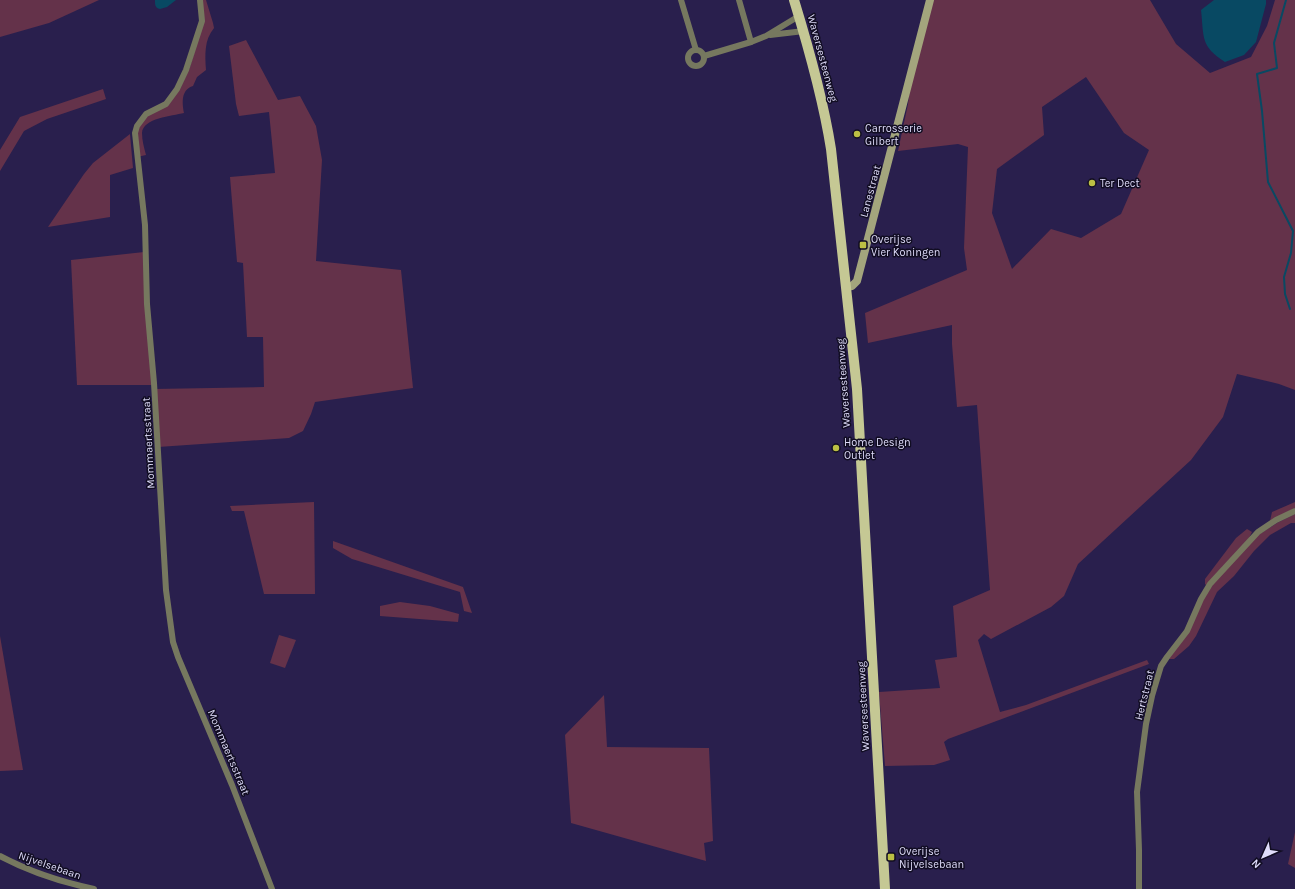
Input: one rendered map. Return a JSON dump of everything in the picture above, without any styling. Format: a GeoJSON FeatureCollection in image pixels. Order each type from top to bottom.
{"type":"FeatureCollection","features":[{"type":"Feature","properties":{"kind":"main road","name":"Waversesteenweg"},"geometry":{"type":"LineString","coordinates":[[794,0],[816,72],[827,120],[857,389],[885,889]]}},
{"type":"Feature","properties":{"kind":"street","name":"Mommaertsstraat"},"geometry":{"type":"LineString","coordinates":[[200,0],[202,21],[186,70],[177,89],[166,104],[146,114],[137,126],[135,133],[145,225],[147,304],[154,389],[166,590],[173,642],[178,657],[232,785],[272,889]]}},
{"type":"Feature","properties":{"kind":"street"},"geometry":{"type":"LineString","coordinates":[[681,0],[696,50],[701,52],[704,56]]}},
{"type":"Feature","properties":{"kind":"street"},"geometry":{"type":"LineString","coordinates":[[739,0],[751,42]]}},
{"type":"Feature","properties":{"kind":"street","name":"Lanestraat"},"geometry":{"type":"LineString","coordinates":[[846,287],[852,286],[857,281],[930,0]]}},
{"type":"Feature","properties":{"kind":"street"},"geometry":{"type":"LineString","coordinates":[[704,56],[766,36],[799,16]]}},
{"type":"Feature","properties":{"kind":"street"},"geometry":{"type":"LineString","coordinates":[[766,36],[804,31]]}},
{"type":"Feature","properties":{"kind":"street"},"geometry":{"type":"LineString","coordinates":[[696,50],[691,52],[688,56],[690,63],[695,66],[700,65],[704,56]]}},
{"type":"Feature","properties":{"kind":"street","name":"Hertstraat"},"geometry":{"type":"LineString","coordinates":[[1138,889],[1139,850],[1137,792],[1146,724],[1152,696],[1161,666],[1187,631],[1201,599],[1210,584],[1258,532],[1276,520],[1295,511]]}},
{"type":"Feature","properties":{"kind":"street","name":"Nijvelsebaan"},"geometry":{"type":"LineString","coordinates":[[0,856],[32,871],[70,884],[94,889]]}},
{"type":"Feature","properties":{"kind":"shaded area"},"geometry":{"type":"Polygon","coordinates":[[[0,0],[99,0],[49,23],[0,37],[0,0]]]}},
{"type":"Feature","properties":{"kind":"shaded area"},"geometry":{"type":"Polygon","coordinates":[[[202,0],[206,0],[214,28],[208,38],[205,53],[206,70],[197,77],[193,86],[184,93],[184,113],[159,118],[147,124],[142,133],[146,155],[137,157],[135,133],[147,115],[180,89],[190,67],[200,33],[202,0]]]}},
{"type":"Feature","properties":{"kind":"shaded area"},"geometry":{"type":"Polygon","coordinates":[[[931,0],[1150,0],[1176,44],[1210,73],[1251,57],[1267,26],[1275,0],[1295,0],[1295,390],[1279,384],[1237,374],[1223,417],[1191,460],[1078,564],[1064,596],[1051,607],[991,639],[984,634],[978,640],[1000,712],[1026,705],[1147,660],[1149,664],[948,739],[944,742],[950,760],[934,765],[885,766],[879,692],[940,688],[935,660],[957,657],[953,606],[990,590],[977,405],[957,407],[952,325],[868,343],[865,313],[967,270],[964,248],[968,147],[958,144],[898,151],[910,87],[931,0]],[[1086,77],[1042,107],[1044,135],[997,169],[992,213],[1012,269],[1051,229],[1081,238],[1121,214],[1149,150],[1124,133],[1086,77]]]}},
{"type":"Feature","properties":{"kind":"shaded area"},"geometry":{"type":"Polygon","coordinates":[[[246,40],[278,100],[300,96],[316,126],[322,160],[316,261],[401,270],[413,388],[315,402],[303,431],[289,438],[158,447],[154,389],[264,387],[263,337],[247,337],[243,263],[237,262],[230,177],[275,173],[269,112],[239,116],[236,104],[229,46],[246,40]]]}},
{"type":"Feature","properties":{"kind":"shaded area"},"geometry":{"type":"Polygon","coordinates":[[[103,89],[106,99],[47,119],[24,131],[0,171],[0,150],[20,117],[103,89]]]}},
{"type":"Feature","properties":{"kind":"shaded area"},"geometry":{"type":"Polygon","coordinates":[[[130,134],[133,168],[110,175],[110,217],[48,227],[93,163],[130,134]]]}},
{"type":"Feature","properties":{"kind":"shaded area"},"geometry":{"type":"Polygon","coordinates":[[[144,252],[152,385],[77,385],[71,260],[144,252]]]}},
{"type":"Feature","properties":{"kind":"shaded area"},"geometry":{"type":"Polygon","coordinates":[[[314,502],[315,594],[264,594],[244,511],[232,511],[230,506],[314,502]]]}},
{"type":"Feature","properties":{"kind":"shaded area"},"geometry":{"type":"Polygon","coordinates":[[[1295,502],[1295,508],[1270,521],[1272,512],[1295,502]]]}},
{"type":"Feature","properties":{"kind":"shaded area"},"geometry":{"type":"Polygon","coordinates":[[[1295,514],[1295,523],[1291,523],[1270,535],[1254,551],[1234,576],[1217,592],[1196,636],[1189,646],[1174,659],[1168,659],[1206,592],[1255,537],[1295,514]]]}},
{"type":"Feature","properties":{"kind":"shaded area"},"geometry":{"type":"Polygon","coordinates":[[[1247,529],[1252,532],[1249,538],[1206,585],[1205,579],[1236,538],[1247,529]]]}},
{"type":"Feature","properties":{"kind":"shaded area"},"geometry":{"type":"Polygon","coordinates":[[[333,541],[463,587],[472,613],[464,611],[460,592],[352,559],[333,548],[333,541]]]}},
{"type":"Feature","properties":{"kind":"shaded area"},"geometry":{"type":"Polygon","coordinates":[[[400,602],[430,606],[459,614],[458,622],[380,616],[380,606],[400,602]]]}},
{"type":"Feature","properties":{"kind":"shaded area"},"geometry":{"type":"Polygon","coordinates":[[[279,635],[296,640],[285,668],[270,663],[279,635]]]}},
{"type":"Feature","properties":{"kind":"shaded area"},"geometry":{"type":"Polygon","coordinates":[[[0,636],[23,770],[0,771],[0,636]]]}},
{"type":"Feature","properties":{"kind":"shaded area"},"geometry":{"type":"Polygon","coordinates":[[[604,695],[607,747],[709,748],[713,841],[704,843],[706,861],[571,823],[565,735],[604,695]]]}},
{"type":"Feature","properties":{"kind":"shaded area"},"geometry":{"type":"Polygon","coordinates":[[[1295,832],[1295,868],[1288,864],[1295,832]]]}},
{"type":"Feature","properties":{"kind":"water"},"geometry":{"type":"Polygon","coordinates":[[[155,0],[176,0],[167,7],[160,9],[157,8],[155,0]]]}},
{"type":"Feature","properties":{"kind":"water"},"geometry":{"type":"Polygon","coordinates":[[[1214,0],[1266,0],[1256,42],[1244,55],[1225,62],[1207,46],[1203,34],[1201,10],[1214,0]]]}},
{"type":"Feature","properties":{"kind":"waterway"},"geometry":{"type":"LineString","coordinates":[[1286,0],[1274,43],[1277,68],[1257,74],[1262,111],[1268,182],[1293,231],[1291,253],[1284,277],[1285,294],[1290,309]]}},
{"type":"Feature","properties":{"kind":"place","name":"Carrosserie Gilbert"},"geometry":{"type":"Point","coordinates":[857,134]}},
{"type":"Feature","properties":{"kind":"place","name":"Ter Dect"},"geometry":{"type":"Point","coordinates":[1092,183]}},
{"type":"Feature","properties":{"kind":"place","name":"Overijse Vier Koningen"},"geometry":{"type":"Point","coordinates":[863,245]}},
{"type":"Feature","properties":{"kind":"place","name":"Home Design Outlet"},"geometry":{"type":"Point","coordinates":[836,448]}},
{"type":"Feature","properties":{"kind":"place","name":"Overijse Nijvelsebaan"},"geometry":{"type":"Point","coordinates":[891,857]}}]}
